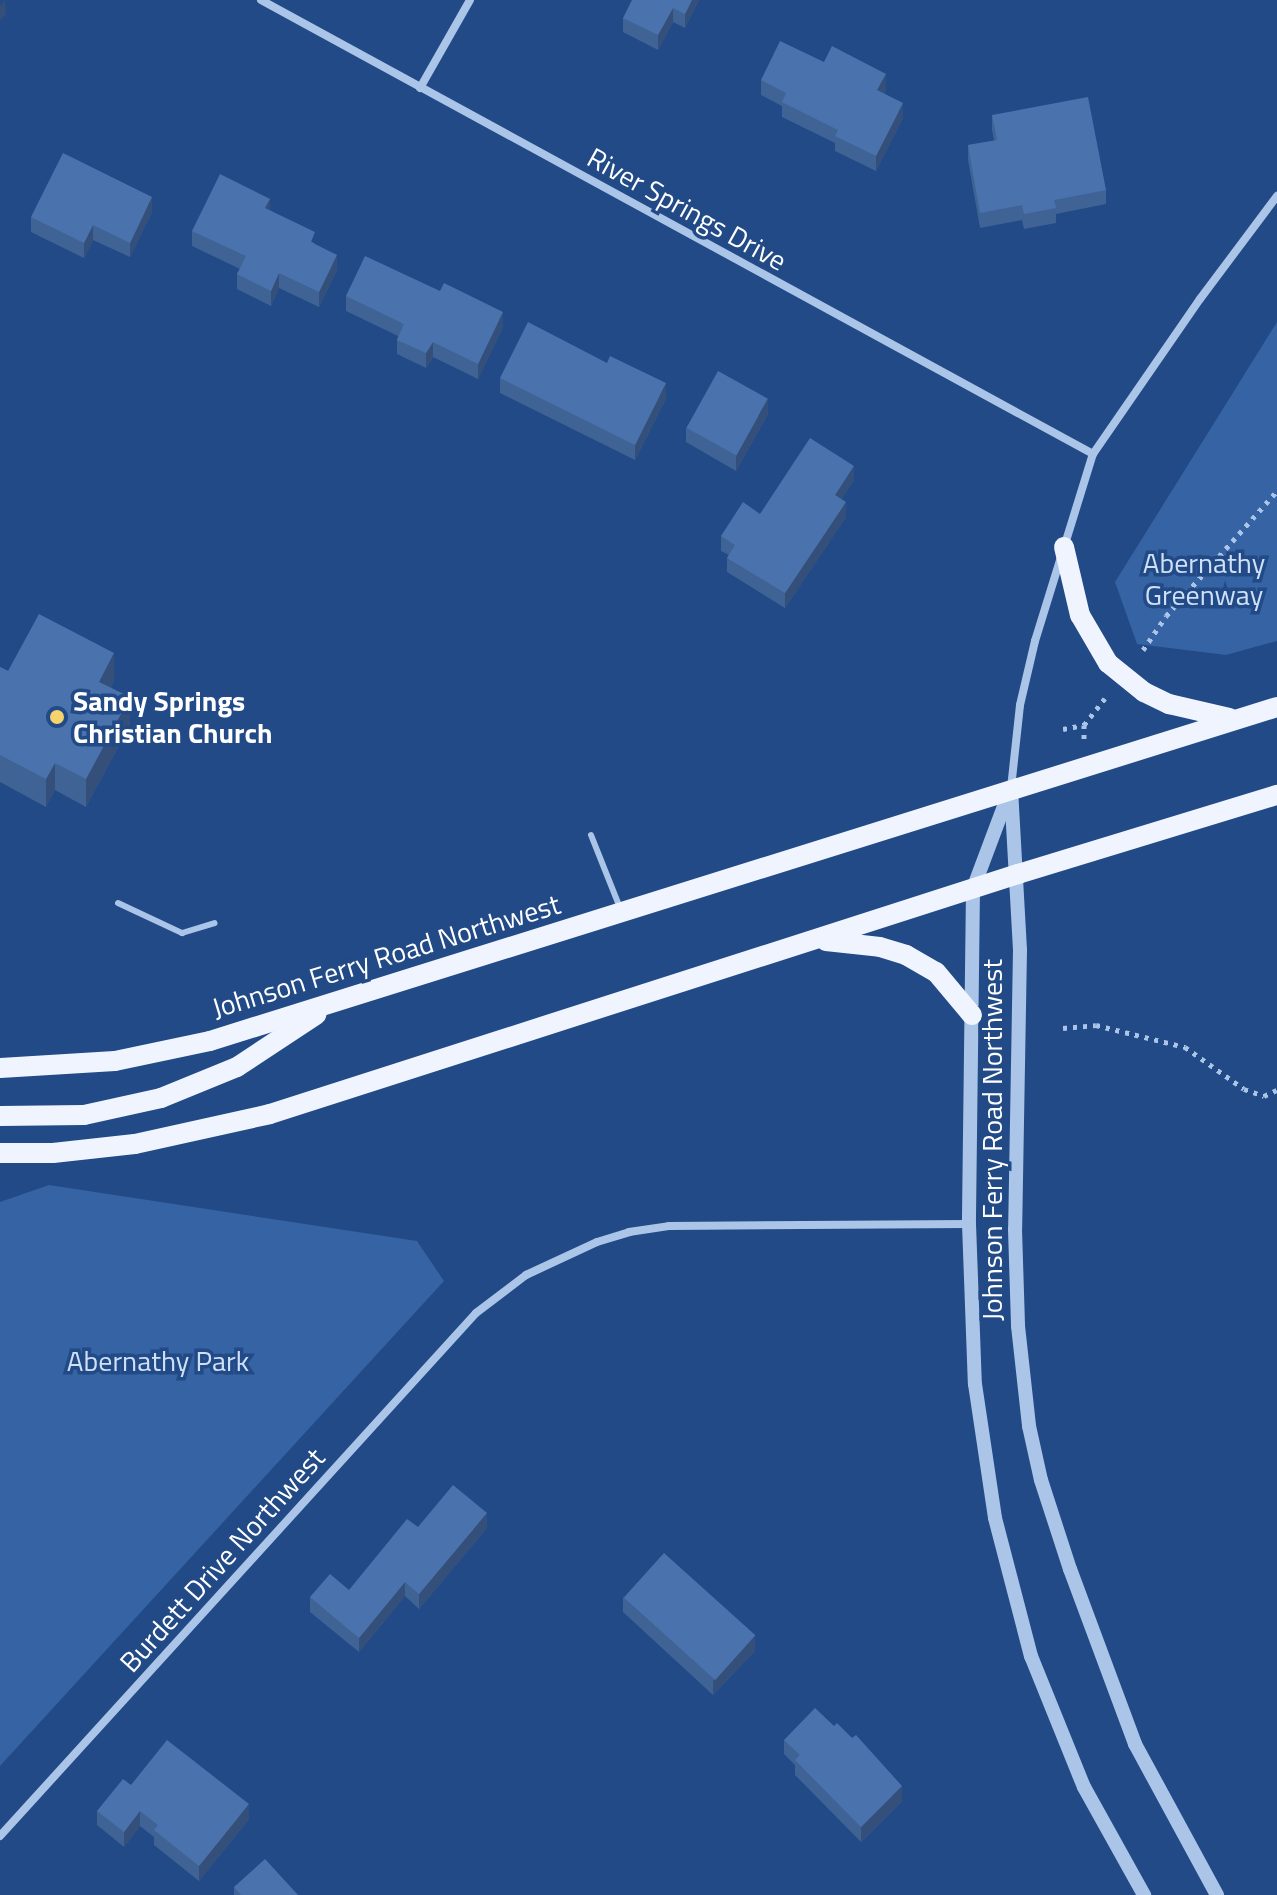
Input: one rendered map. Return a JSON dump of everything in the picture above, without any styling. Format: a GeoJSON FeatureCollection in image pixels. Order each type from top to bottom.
{"type":"FeatureCollection","features":[{"type":"Feature","properties":{"kind":"main road"},"geometry":{"type":"LineString","coordinates":[[1064,547],[1080,615],[1108,663],[1144,692],[1169,704],[1206,715],[1237,719]]}},
{"type":"Feature","properties":{"kind":"main road"},"geometry":{"type":"LineString","coordinates":[[1011,789],[1277,707]]}},
{"type":"Feature","properties":{"kind":"main road","name":"Johnson Ferry Road Northwest"},"geometry":{"type":"LineString","coordinates":[[0,1068],[59,1067],[161,1052],[332,1003],[1011,789]]}},
{"type":"Feature","properties":{"kind":"main road"},"geometry":{"type":"LineString","coordinates":[[0,1153],[53,1153],[135,1144],[270,1114],[1018,874],[1277,795]]}},
{"type":"Feature","properties":{"kind":"main road"},"geometry":{"type":"LineString","coordinates":[[814,941],[880,947],[906,955],[936,972],[972,1015]]}},
{"type":"Feature","properties":{"kind":"main road"},"geometry":{"type":"LineString","coordinates":[[0,1116],[84,1115],[161,1098],[237,1067],[332,1003]]}},
{"type":"Feature","properties":{"kind":"street","name":"River Springs Drive"},"geometry":{"type":"LineString","coordinates":[[261,0],[1093,454]]}},
{"type":"Feature","properties":{"kind":"street"},"geometry":{"type":"LineString","coordinates":[[420,88],[470,0]]}},
{"type":"Feature","properties":{"kind":"street"},"geometry":{"type":"LineString","coordinates":[[1011,789],[1020,705],[1093,454],[1200,299],[1277,196]]}},
{"type":"Feature","properties":{"kind":"street","name":"Johnson Ferry Road Northwest"},"geometry":{"type":"LineString","coordinates":[[1011,789],[1020,950],[1015,1229],[1018,1326],[1029,1426],[1041,1480],[1070,1569],[1135,1744],[1217,1895]]}},
{"type":"Feature","properties":{"kind":"street","name":"Johnson Ferry Road Northwest"},"geometry":{"type":"LineString","coordinates":[[1011,789],[973,889],[969,1224],[975,1384],[995,1518],[1011,1586],[1057,1726],[1115,1847],[1144,1895]]}},
{"type":"Feature","properties":{"kind":"street","name":"Burdett Drive Northwest"},"geometry":{"type":"LineString","coordinates":[[0,1836],[476,1313],[526,1275],[558,1257],[629,1232],[669,1226],[969,1224]]}},
{"type":"Feature","properties":{"kind":"lane"},"geometry":{"type":"LineString","coordinates":[[591,835],[621,912]]}},
{"type":"Feature","properties":{"kind":"lane"},"geometry":{"type":"LineString","coordinates":[[118,903],[182,933],[214,923]]}},
{"type":"Feature","properties":{"kind":"path"},"geometry":{"type":"LineString","coordinates":[[1143,650],[1166,616],[1277,491]]}},
{"type":"Feature","properties":{"kind":"path"},"geometry":{"type":"LineString","coordinates":[[1084,740],[1084,725],[1112,689]]}},
{"type":"Feature","properties":{"kind":"path"},"geometry":{"type":"LineString","coordinates":[[1063,729],[1084,725]]}},
{"type":"Feature","properties":{"kind":"path"},"geometry":{"type":"LineString","coordinates":[[1063,1028],[1096,1025],[1185,1047],[1244,1089],[1264,1096],[1277,1090]]}},
{"type":"Feature","properties":{"kind":"green space","name":"Abernathy Greenway"},"geometry":{"type":"Polygon","coordinates":[[[1277,322],[1277,641],[1226,655],[1137,644],[1115,582],[1277,322]]]}},
{"type":"Feature","properties":{"kind":"green space","name":"Abernathy Park"},"geometry":{"type":"Polygon","coordinates":[[[49,1185],[417,1241],[444,1281],[0,1766],[0,1202],[49,1185]]]}},
{"type":"Feature","properties":{"kind":"building"},"geometry":{"type":"Polygon","coordinates":[[[632,0],[692,0],[685,14],[673,8],[658,35],[623,18],[632,0]]]}},
{"type":"Feature","properties":{"kind":"building"},"geometry":{"type":"Polygon","coordinates":[[[780,41],[824,62],[832,46],[886,74],[877,90],[903,103],[876,156],[835,136],[838,130],[782,102],[786,93],[761,80],[780,41]]]}},
{"type":"Feature","properties":{"kind":"building"},"geometry":{"type":"Polygon","coordinates":[[[1088,97],[1106,190],[1054,200],[1056,208],[1024,214],[1022,205],[980,213],[968,145],[997,140],[992,115],[1088,97]]]}},
{"type":"Feature","properties":{"kind":"building"},"geometry":{"type":"Polygon","coordinates":[[[63,153],[152,197],[130,243],[93,225],[84,243],[31,217],[63,153]]]}},
{"type":"Feature","properties":{"kind":"building"},"geometry":{"type":"Polygon","coordinates":[[[220,174],[270,199],[265,208],[315,232],[311,242],[337,255],[319,292],[279,273],[271,291],[237,274],[246,256],[192,231],[220,174]]]}},
{"type":"Feature","properties":{"kind":"building"},"geometry":{"type":"Polygon","coordinates":[[[365,256],[440,291],[444,283],[503,312],[478,364],[433,342],[426,353],[397,340],[404,324],[346,296],[365,256]]]}},
{"type":"Feature","properties":{"kind":"building"},"geometry":{"type":"Polygon","coordinates":[[[528,322],[607,363],[610,356],[666,383],[635,445],[500,378],[528,322]]]}},
{"type":"Feature","properties":{"kind":"building"},"geometry":{"type":"Polygon","coordinates":[[[718,371],[768,399],[736,455],[686,428],[718,371]]]}},
{"type":"Feature","properties":{"kind":"building"},"geometry":{"type":"Polygon","coordinates":[[[810,438],[854,466],[835,495],[846,502],[785,593],[727,558],[735,545],[721,536],[743,502],[760,514],[810,438]]]}},
{"type":"Feature","properties":{"kind":"building","name":"Sandy Springs Christian Church"},"geometry":{"type":"Polygon","coordinates":[[[39,614],[114,653],[99,682],[130,697],[86,779],[55,763],[46,779],[0,755],[0,667],[8,671],[39,614]]]}},
{"type":"Feature","properties":{"kind":"building"},"geometry":{"type":"Polygon","coordinates":[[[453,1485],[487,1513],[419,1594],[405,1582],[359,1638],[310,1597],[330,1574],[349,1590],[407,1519],[418,1527],[453,1485]]]}},
{"type":"Feature","properties":{"kind":"building"},"geometry":{"type":"Polygon","coordinates":[[[664,1553],[755,1635],[715,1680],[624,1598],[664,1553]]]}},
{"type":"Feature","properties":{"kind":"building"},"geometry":{"type":"Polygon","coordinates":[[[815,1708],[852,1738],[856,1735],[902,1786],[861,1827],[795,1760],[800,1755],[784,1740],[815,1708]]]}},
{"type":"Feature","properties":{"kind":"building"},"geometry":{"type":"Polygon","coordinates":[[[167,1740],[249,1804],[199,1866],[154,1830],[158,1825],[140,1811],[124,1832],[97,1811],[123,1779],[131,1785],[167,1740]]]}},
{"type":"Feature","properties":{"kind":"building"},"geometry":{"type":"Polygon","coordinates":[[[265,1859],[298,1895],[241,1895],[234,1887],[265,1859]]]}},
{"type":"Feature","properties":{"kind":"place","name":"Sandy Springs Christian Church"},"geometry":{"type":"Point","coordinates":[57,717]}}]}
